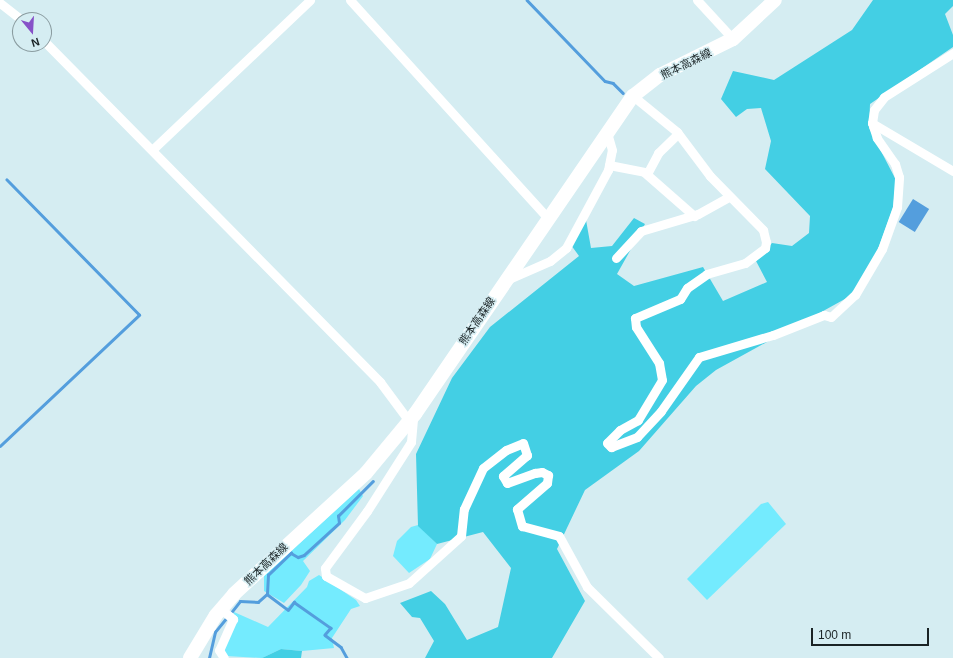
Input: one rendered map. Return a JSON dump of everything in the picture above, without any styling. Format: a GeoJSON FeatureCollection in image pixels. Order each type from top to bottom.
{"type":"FeatureCollection","features":[{"type":"Feature","properties":{"kind":"main road","name":"熊本高森線"},"geometry":{"type":"LineString","coordinates":[[190,658],[221,609],[366,473],[412,417],[547,217],[633,96],[660,75],[695,61],[733,39],[775,0]]}},
{"type":"Feature","properties":{"kind":"street"},"geometry":{"type":"LineString","coordinates":[[152,150],[310,0]]}},
{"type":"Feature","properties":{"kind":"street"},"geometry":{"type":"LineString","coordinates":[[350,0],[547,217]]}},
{"type":"Feature","properties":{"kind":"street"},"geometry":{"type":"LineString","coordinates":[[696,0],[733,39]]}},
{"type":"Feature","properties":{"kind":"street"},"geometry":{"type":"LineString","coordinates":[[0,3],[10,4]]}},
{"type":"Feature","properties":{"kind":"street"},"geometry":{"type":"LineString","coordinates":[[52,49],[380,382],[412,417],[411,442],[367,511],[325,568],[326,576],[365,598],[409,582],[461,536],[464,509],[484,468],[506,450],[523,444],[527,455],[503,476],[507,483],[535,473],[542,472],[548,476],[547,483],[517,509],[522,526],[559,536],[590,591],[660,658]]}},
{"type":"Feature","properties":{"kind":"street"},"geometry":{"type":"LineString","coordinates":[[633,96],[678,134],[729,197],[763,230],[765,248],[746,263],[707,274],[687,288],[680,298],[635,318],[636,327],[659,363],[662,380],[638,420],[620,430],[607,443],[611,447],[637,437],[661,411],[699,357],[773,335],[824,315],[831,317],[855,295],[882,249],[897,207],[899,177],[895,164],[877,138],[872,123],[874,110],[884,97],[953,54]]}},
{"type":"Feature","properties":{"kind":"street"},"geometry":{"type":"LineString","coordinates":[[872,123],[953,171]]}},
{"type":"Feature","properties":{"kind":"street"},"geometry":{"type":"LineString","coordinates":[[503,282],[550,261],[566,248],[609,165],[612,150],[607,132]]}},
{"type":"Feature","properties":{"kind":"street"},"geometry":{"type":"LineString","coordinates":[[647,174],[658,153],[678,134]]}},
{"type":"Feature","properties":{"kind":"street"},"geometry":{"type":"LineString","coordinates":[[609,165],[647,174],[694,216]]}},
{"type":"Feature","properties":{"kind":"street"},"geometry":{"type":"LineString","coordinates":[[616,258],[641,231],[694,216],[729,197]]}},
{"type":"Feature","properties":{"kind":"street"},"geometry":{"type":"LineString","coordinates":[[221,609],[233,620],[219,650],[224,658]]}},
{"type":"Feature","properties":{"kind":"shaded area"},"geometry":{"type":"Polygon","coordinates":[[[873,0],[953,0],[953,6],[945,14],[953,35],[953,47],[870,104],[869,128],[896,180],[893,208],[878,249],[854,294],[716,370],[696,386],[639,451],[585,490],[557,549],[585,601],[552,658],[425,658],[434,641],[420,618],[412,617],[400,603],[431,591],[445,604],[467,640],[498,627],[511,568],[483,532],[437,544],[418,526],[416,454],[452,378],[490,327],[579,256],[571,245],[586,220],[591,248],[612,246],[634,218],[645,224],[617,274],[634,286],[703,267],[723,301],[767,282],[756,261],[772,243],[792,246],[809,233],[810,216],[765,169],[771,141],[761,108],[747,109],[736,117],[721,99],[733,71],[774,80],[852,30],[873,0]]]}},
{"type":"Feature","properties":{"kind":"shaded area"},"geometry":{"type":"Polygon","coordinates":[[[913,199],[929,209],[915,232],[899,222],[913,199]]]}},
{"type":"Feature","properties":{"kind":"shaded area"},"geometry":{"type":"Polygon","coordinates":[[[359,489],[363,496],[345,520],[303,561],[310,571],[301,585],[284,603],[264,591],[264,576],[359,489]]]}},
{"type":"Feature","properties":{"kind":"shaded area"},"geometry":{"type":"Polygon","coordinates":[[[768,502],[786,524],[707,600],[687,579],[761,504],[768,502]]]}},
{"type":"Feature","properties":{"kind":"shaded area"},"geometry":{"type":"Polygon","coordinates":[[[418,525],[437,544],[430,559],[409,573],[393,556],[397,541],[411,527],[418,525]]]}},
{"type":"Feature","properties":{"kind":"shaded area"},"geometry":{"type":"Polygon","coordinates":[[[319,575],[356,600],[360,606],[351,609],[332,638],[334,648],[302,651],[281,649],[262,658],[226,656],[223,649],[234,612],[268,627],[307,587],[309,581],[319,575]]]}},
{"type":"Feature","properties":{"kind":"shaded area"},"geometry":{"type":"Polygon","coordinates":[[[281,649],[302,651],[301,658],[262,658],[281,649]]]}},
{"type":"Feature","properties":{"kind":"waterway"},"geometry":{"type":"LineString","coordinates":[[527,0],[605,81],[613,83],[623,93]]}},
{"type":"Feature","properties":{"kind":"waterway"},"geometry":{"type":"LineString","coordinates":[[0,446],[139,315],[7,180]]}},
{"type":"Feature","properties":{"kind":"waterway"},"geometry":{"type":"LineString","coordinates":[[230,614],[240,601],[258,602],[267,594],[268,575],[291,553],[298,557],[304,555],[339,523],[338,516],[373,481]]}},
{"type":"Feature","properties":{"kind":"waterway"},"geometry":{"type":"LineString","coordinates":[[267,594],[288,610],[294,602],[331,628],[325,635],[341,647],[347,658]]}},
{"type":"Feature","properties":{"kind":"waterway"},"geometry":{"type":"LineString","coordinates":[[209,658],[215,632],[227,617]]}}]}
